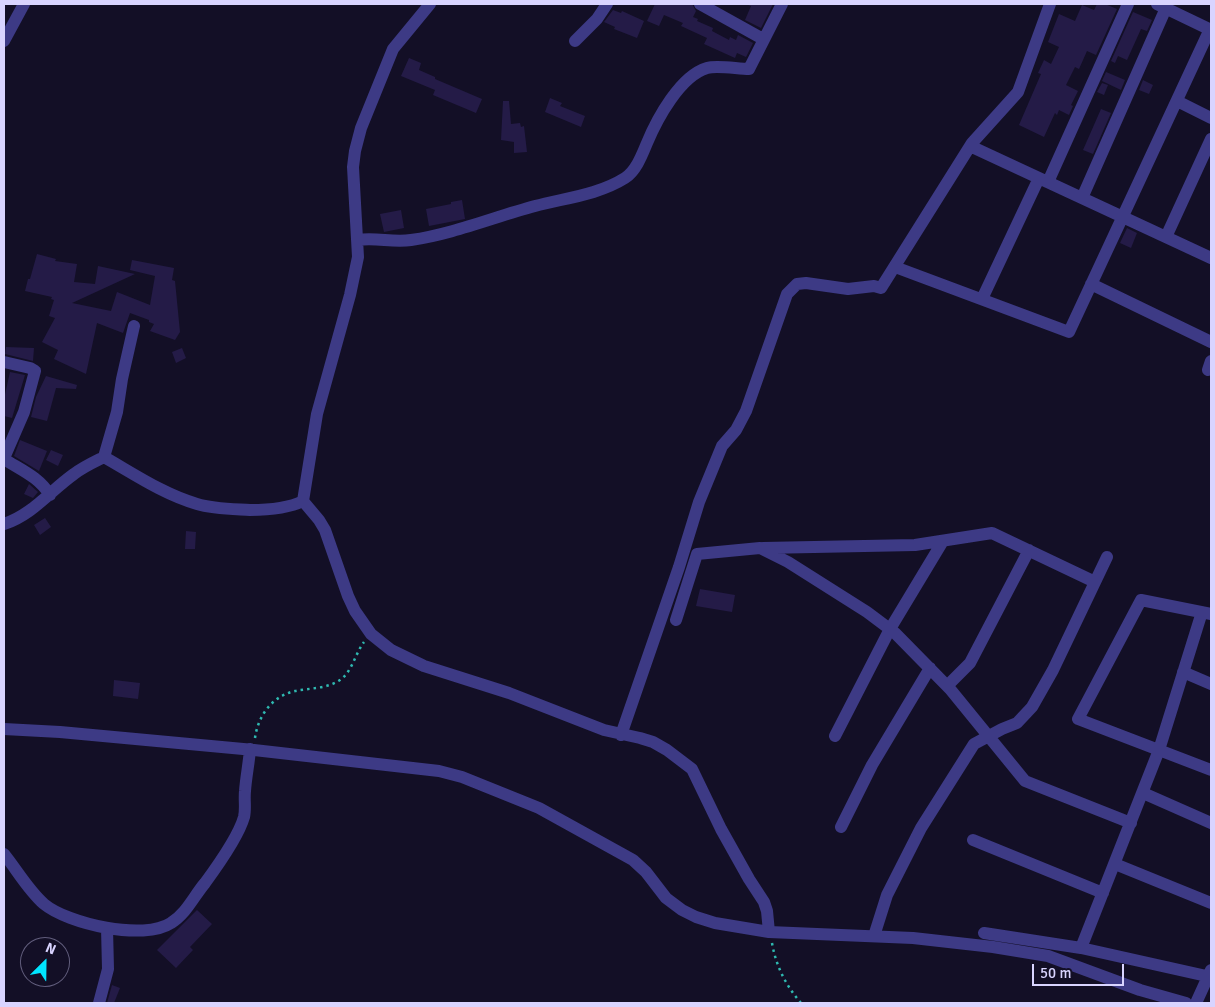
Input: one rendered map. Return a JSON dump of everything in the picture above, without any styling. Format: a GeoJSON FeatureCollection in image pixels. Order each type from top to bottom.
{"type":"FeatureCollection","features":[{"type":"Feature","properties":{"kind":"street"},"geometry":{"type":"LineString","coordinates":[[4,41],[24,4]]}},
{"type":"Feature","properties":{"kind":"street"},"geometry":{"type":"LineString","coordinates":[[430,4],[393,49],[361,128],[355,151],[353,167],[358,240],[356,271],[317,414],[303,501],[325,530],[348,596],[355,610],[371,634],[391,650],[424,666],[509,693],[604,730],[653,742],[667,750],[692,770],[721,829],[764,902],[769,932]]}},
{"type":"Feature","properties":{"kind":"street"},"geometry":{"type":"LineString","coordinates":[[575,41],[597,20],[607,4]]}},
{"type":"Feature","properties":{"kind":"street"},"geometry":{"type":"LineString","coordinates":[[700,4],[724,10],[763,39]]}},
{"type":"Feature","properties":{"kind":"street"},"geometry":{"type":"LineString","coordinates":[[358,240],[370,238],[409,241],[439,235],[533,206],[610,187],[626,178],[635,168],[656,124],[683,84],[695,74],[708,68],[749,70],[782,4]]}},
{"type":"Feature","properties":{"kind":"street"},"geometry":{"type":"LineString","coordinates":[[621,735],[679,567],[698,502],[722,446],[736,430],[746,411],[787,294],[797,284],[806,283],[848,289],[874,286],[881,288],[970,146],[1018,92],[1050,4]]}},
{"type":"Feature","properties":{"kind":"street"},"geometry":{"type":"LineString","coordinates":[[982,300],[1044,180],[1128,4]]}},
{"type":"Feature","properties":{"kind":"street"},"geometry":{"type":"LineString","coordinates":[[895,267],[1069,332],[1211,29],[1161,6],[1082,198]]}},
{"type":"Feature","properties":{"kind":"street"},"geometry":{"type":"LineString","coordinates":[[1177,101],[1211,118]]}},
{"type":"Feature","properties":{"kind":"street"},"geometry":{"type":"LineString","coordinates":[[1166,237],[1211,139]]}},
{"type":"Feature","properties":{"kind":"street"},"geometry":{"type":"LineString","coordinates":[[970,146],[1211,258]]}},
{"type":"Feature","properties":{"kind":"street"},"geometry":{"type":"LineString","coordinates":[[1091,284],[1211,342]]}},
{"type":"Feature","properties":{"kind":"street"},"geometry":{"type":"LineString","coordinates":[[4,524],[20,518],[73,474],[104,456],[118,412],[122,379],[134,326]]}},
{"type":"Feature","properties":{"kind":"street"},"geometry":{"type":"LineString","coordinates":[[4,362],[33,369],[35,375],[24,412],[4,459],[35,477],[50,495]]}},
{"type":"Feature","properties":{"kind":"street"},"geometry":{"type":"LineString","coordinates":[[104,456],[135,476],[197,504],[230,509],[259,510],[288,507],[303,501]]}},
{"type":"Feature","properties":{"kind":"street"},"geometry":{"type":"LineString","coordinates":[[676,620],[697,554],[760,548],[915,545],[992,533],[1095,582]]}},
{"type":"Feature","properties":{"kind":"street"},"geometry":{"type":"LineString","coordinates":[[835,736],[890,629],[943,541]]}},
{"type":"Feature","properties":{"kind":"street"},"geometry":{"type":"LineString","coordinates":[[760,548],[788,562],[867,612],[890,629],[947,686],[1024,781],[1131,823]]}},
{"type":"Feature","properties":{"kind":"street"},"geometry":{"type":"LineString","coordinates":[[947,686],[970,663],[1028,550]]}},
{"type":"Feature","properties":{"kind":"street"},"geometry":{"type":"LineString","coordinates":[[874,936],[887,895],[921,828],[974,744],[1017,723],[1032,707],[1053,670],[1107,557]]}},
{"type":"Feature","properties":{"kind":"street"},"geometry":{"type":"LineString","coordinates":[[1081,948],[1160,750],[1183,672],[1206,613],[1141,600],[1078,719],[1160,750],[1211,770]]}},
{"type":"Feature","properties":{"kind":"street"},"geometry":{"type":"LineString","coordinates":[[841,827],[872,765],[930,668]]}},
{"type":"Feature","properties":{"kind":"street"},"geometry":{"type":"LineString","coordinates":[[1183,672],[1211,684]]}},
{"type":"Feature","properties":{"kind":"street"},"geometry":{"type":"LineString","coordinates":[[4,729],[60,732],[252,749],[439,771],[462,777],[539,808],[639,864],[666,898],[696,918],[739,928],[769,932],[913,938],[1048,956],[1140,990],[1186,1003]]}},
{"type":"Feature","properties":{"kind":"street"},"geometry":{"type":"LineString","coordinates":[[5,860],[32,892],[46,905],[78,920],[107,928],[133,931],[150,930],[170,925],[181,916],[224,856],[243,818],[245,791],[252,749]]}},
{"type":"Feature","properties":{"kind":"street"},"geometry":{"type":"LineString","coordinates":[[1142,793],[1211,823]]}},
{"type":"Feature","properties":{"kind":"street"},"geometry":{"type":"LineString","coordinates":[[973,840],[1103,893]]}},
{"type":"Feature","properties":{"kind":"street"},"geometry":{"type":"LineString","coordinates":[[1115,864],[1211,903]]}},
{"type":"Feature","properties":{"kind":"street"},"geometry":{"type":"LineString","coordinates":[[99,1003],[108,969],[107,928]]}},
{"type":"Feature","properties":{"kind":"street"},"geometry":{"type":"LineString","coordinates":[[984,933],[1081,948],[1210,974],[1196,1003]]}},
{"type":"Feature","properties":{"kind":"path"},"geometry":{"type":"LineString","coordinates":[[252,749],[261,718],[276,699],[295,691],[330,685],[340,680],[346,675],[357,651],[371,634]]}},
{"type":"Feature","properties":{"kind":"path"},"geometry":{"type":"LineString","coordinates":[[769,932],[781,973],[792,993],[801,1003]]}},
{"type":"Feature","properties":{"kind":"building"},"geometry":{"type":"Polygon","coordinates":[[[655,4],[692,4],[696,11],[693,17],[698,19],[697,21],[713,28],[712,31],[729,40],[730,37],[736,40],[738,35],[753,43],[746,57],[737,53],[735,58],[704,44],[707,38],[681,26],[683,23],[664,15],[659,26],[647,21],[655,4]]]}},
{"type":"Feature","properties":{"kind":"building"},"geometry":{"type":"Polygon","coordinates":[[[746,4],[773,4],[761,28],[745,20],[751,6],[746,4]]]}},
{"type":"Feature","properties":{"kind":"building"},"geometry":{"type":"Polygon","coordinates":[[[1097,4],[1105,4],[1117,9],[1096,55],[1087,51],[1079,69],[1075,67],[1066,85],[1078,91],[1071,105],[1073,106],[1069,115],[1059,110],[1057,115],[1055,113],[1044,137],[1019,125],[1041,74],[1038,73],[1044,60],[1051,64],[1059,47],[1048,42],[1059,14],[1075,21],[1082,5],[1094,10],[1097,4]]]}},
{"type":"Feature","properties":{"kind":"building"},"geometry":{"type":"Polygon","coordinates":[[[613,10],[621,13],[622,11],[644,21],[637,38],[614,29],[615,27],[604,22],[613,10]]]}},
{"type":"Feature","properties":{"kind":"building"},"geometry":{"type":"Polygon","coordinates":[[[1133,12],[1152,20],[1147,31],[1141,29],[1127,60],[1118,56],[1115,63],[1111,61],[1133,12]]]}},
{"type":"Feature","properties":{"kind":"building"},"geometry":{"type":"Polygon","coordinates":[[[409,58],[421,63],[419,70],[435,77],[435,79],[482,99],[476,113],[433,95],[435,90],[401,76],[409,58]]]}},
{"type":"Feature","properties":{"kind":"building"},"geometry":{"type":"Polygon","coordinates":[[[1106,72],[1125,80],[1121,90],[1102,81],[1106,72]]]}},
{"type":"Feature","properties":{"kind":"building"},"geometry":{"type":"Polygon","coordinates":[[[1143,80],[1153,85],[1149,94],[1139,90],[1143,80]]]}},
{"type":"Feature","properties":{"kind":"building"},"geometry":{"type":"Polygon","coordinates":[[[1102,83],[1108,85],[1104,95],[1097,92],[1102,83]]]}},
{"type":"Feature","properties":{"kind":"building"},"geometry":{"type":"Polygon","coordinates":[[[550,98],[562,103],[560,106],[585,116],[581,127],[545,112],[550,98]]]}},
{"type":"Feature","properties":{"kind":"building"},"geometry":{"type":"Polygon","coordinates":[[[503,101],[509,101],[511,124],[520,123],[521,127],[524,126],[527,152],[514,153],[514,142],[501,140],[503,101]]]}},
{"type":"Feature","properties":{"kind":"building"},"geometry":{"type":"Polygon","coordinates":[[[1101,109],[1111,113],[1093,154],[1083,150],[1101,109]]]}},
{"type":"Feature","properties":{"kind":"building"},"geometry":{"type":"Polygon","coordinates":[[[462,200],[465,219],[429,226],[426,209],[462,200]]]}},
{"type":"Feature","properties":{"kind":"building"},"geometry":{"type":"Polygon","coordinates":[[[401,210],[404,228],[384,232],[380,214],[401,210]]]}},
{"type":"Feature","properties":{"kind":"building"},"geometry":{"type":"Polygon","coordinates":[[[1127,228],[1137,233],[1131,248],[1120,243],[1127,228]]]}},
{"type":"Feature","properties":{"kind":"building"},"geometry":{"type":"Polygon","coordinates":[[[37,254],[56,259],[55,261],[77,264],[74,282],[95,284],[98,266],[135,274],[72,303],[111,311],[117,292],[150,305],[155,276],[130,270],[132,260],[174,268],[172,280],[175,281],[180,332],[175,340],[150,331],[154,324],[149,322],[149,320],[130,313],[123,333],[97,323],[86,374],[54,359],[58,350],[42,342],[55,318],[49,316],[54,300],[51,299],[52,297],[25,291],[37,254]]]}},
{"type":"Feature","properties":{"kind":"building"},"geometry":{"type":"Polygon","coordinates":[[[6,347],[34,348],[33,361],[5,354],[6,347]]]}},
{"type":"Feature","properties":{"kind":"building"},"geometry":{"type":"Polygon","coordinates":[[[182,348],[186,358],[176,363],[172,352],[182,348]]]}},
{"type":"Feature","properties":{"kind":"building"},"geometry":{"type":"Polygon","coordinates":[[[10,372],[25,375],[12,418],[4,416],[4,399],[10,372]]]}},
{"type":"Feature","properties":{"kind":"building"},"geometry":{"type":"Polygon","coordinates":[[[46,376],[77,385],[76,389],[56,388],[47,421],[31,417],[36,397],[46,376]]]}},
{"type":"Feature","properties":{"kind":"building"},"geometry":{"type":"Polygon","coordinates":[[[20,440],[47,451],[39,471],[14,456],[20,440]]]}},
{"type":"Feature","properties":{"kind":"building"},"geometry":{"type":"Polygon","coordinates":[[[51,450],[63,455],[58,466],[46,460],[51,450]]]}},
{"type":"Feature","properties":{"kind":"building"},"geometry":{"type":"Polygon","coordinates":[[[29,484],[38,492],[33,498],[24,494],[29,484]]]}},
{"type":"Feature","properties":{"kind":"building"},"geometry":{"type":"Polygon","coordinates":[[[45,518],[51,527],[40,535],[34,525],[45,518]]]}},
{"type":"Feature","properties":{"kind":"building"},"geometry":{"type":"Polygon","coordinates":[[[186,531],[196,532],[195,549],[185,549],[186,531]]]}},
{"type":"Feature","properties":{"kind":"building"},"geometry":{"type":"Polygon","coordinates":[[[700,589],[735,595],[732,612],[696,606],[700,589]]]}},
{"type":"Feature","properties":{"kind":"building"},"geometry":{"type":"Polygon","coordinates":[[[114,680],[140,683],[138,699],[113,696],[114,680]]]}},
{"type":"Feature","properties":{"kind":"building"},"geometry":{"type":"Polygon","coordinates":[[[197,910],[212,924],[190,947],[193,950],[176,968],[157,950],[197,910]]]}},
{"type":"Feature","properties":{"kind":"building"},"geometry":{"type":"Polygon","coordinates":[[[112,985],[120,988],[114,1003],[107,1003],[112,985]]]}}]}
